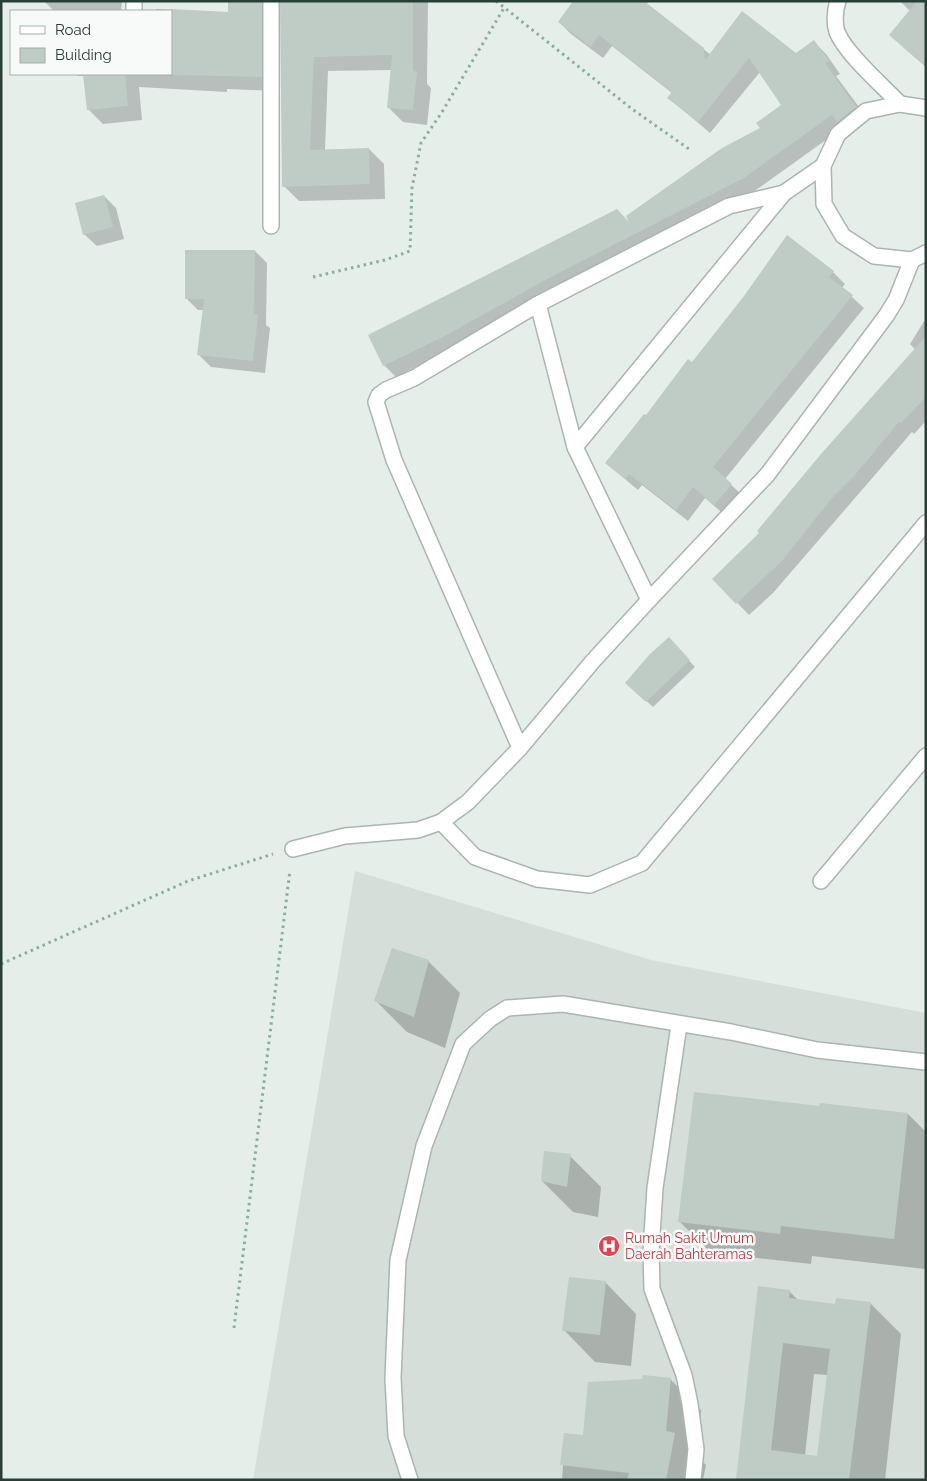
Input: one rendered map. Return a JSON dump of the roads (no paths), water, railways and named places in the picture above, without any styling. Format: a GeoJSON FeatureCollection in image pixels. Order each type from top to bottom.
{"type":"FeatureCollection","features":[{"type":"Feature","properties":{"kind":"street"},"geometry":{"type":"LineString","coordinates":[[271,1],[272,226]]}},
{"type":"Feature","properties":{"kind":"street"},"geometry":{"type":"LineString","coordinates":[[838,1],[835,10],[836,31],[844,45],[900,104]]}},
{"type":"Feature","properties":{"kind":"street"},"geometry":{"type":"LineString","coordinates":[[926,108],[900,104],[866,111],[838,134],[823,166],[824,204],[843,236],[874,256],[912,260],[926,253]]}},
{"type":"Feature","properties":{"kind":"street"},"geometry":{"type":"LineString","coordinates":[[575,447],[784,194],[823,166]]}},
{"type":"Feature","properties":{"kind":"street"},"geometry":{"type":"LineString","coordinates":[[520,748],[394,460],[376,402],[379,396],[386,390],[414,378],[538,304],[729,206],[784,194]]}},
{"type":"Feature","properties":{"kind":"street"},"geometry":{"type":"LineString","coordinates":[[293,849],[345,836],[418,830],[441,822],[468,802],[520,748],[593,661],[767,475],[886,316],[896,300],[912,260]]}},
{"type":"Feature","properties":{"kind":"street"},"geometry":{"type":"LineString","coordinates":[[538,304],[575,447],[649,600]]}},
{"type":"Feature","properties":{"kind":"street"},"geometry":{"type":"LineString","coordinates":[[441,822],[476,857],[537,879],[590,885],[642,863],[926,523]]}},
{"type":"Feature","properties":{"kind":"street"},"geometry":{"type":"LineString","coordinates":[[822,881],[926,756]]}},
{"type":"Feature","properties":{"kind":"street"},"geometry":{"type":"LineString","coordinates":[[410,1480],[396,1436],[393,1378],[398,1260],[424,1146],[463,1044],[490,1019],[507,1008],[563,1004],[679,1025],[731,1032],[817,1050],[926,1062]]}},
{"type":"Feature","properties":{"kind":"street"},"geometry":{"type":"LineString","coordinates":[[679,1025],[655,1188],[651,1251],[652,1289],[684,1376],[696,1449],[693,1480]]}},
{"type":"Feature","properties":{"kind":"place","name":"Rumah Sakit Umum Daerah Bahteramas"},"geometry":{"type":"Point","coordinates":[609,1246]}}]}
